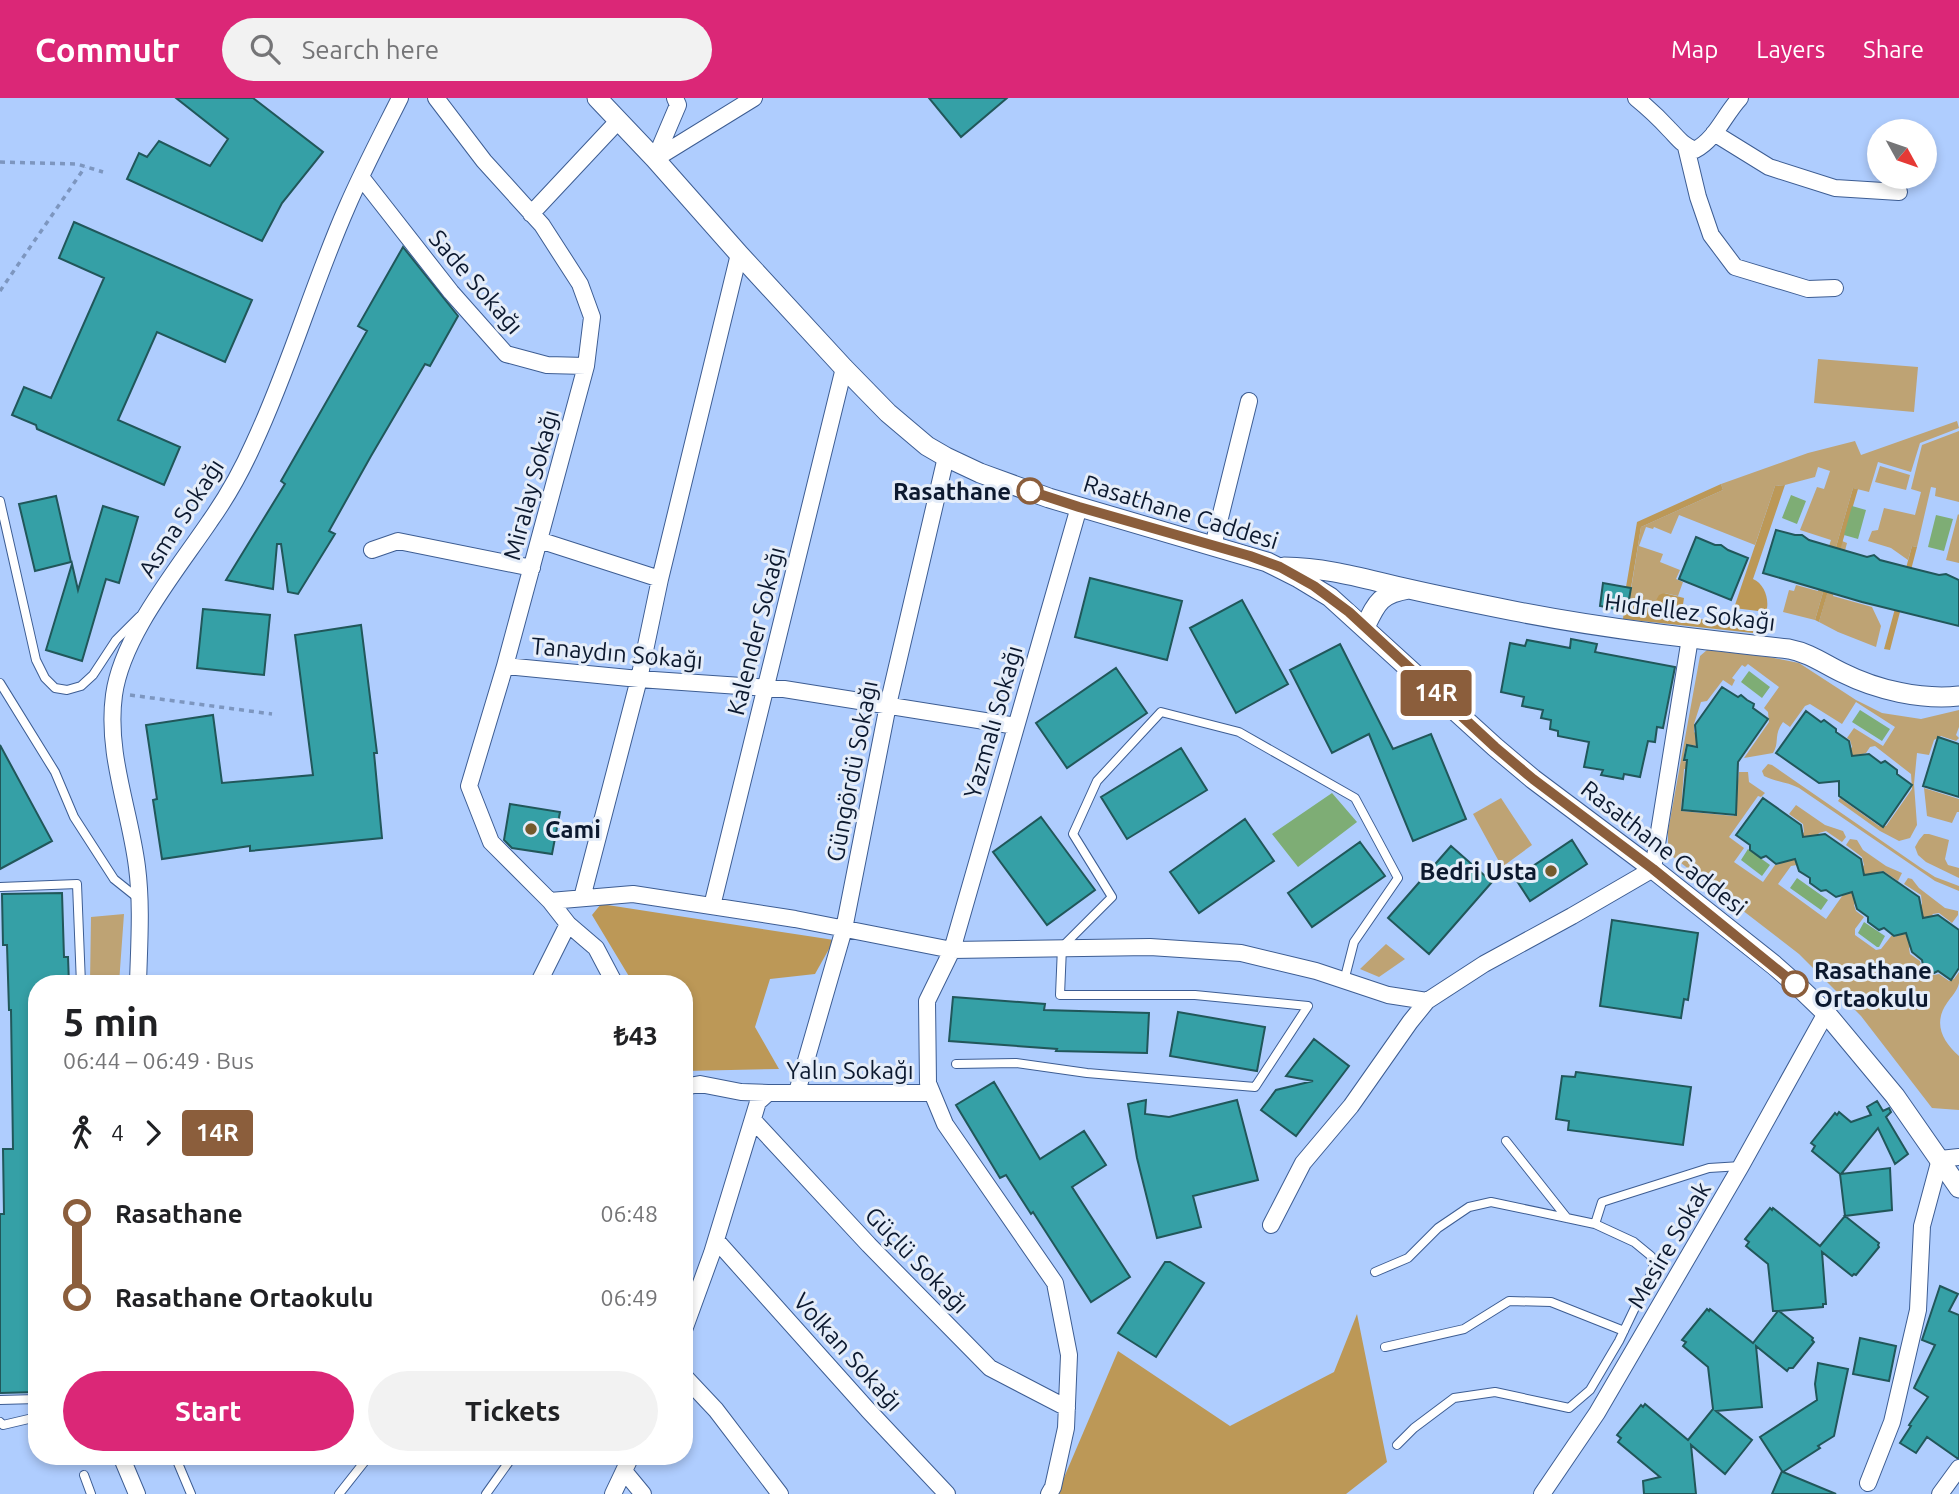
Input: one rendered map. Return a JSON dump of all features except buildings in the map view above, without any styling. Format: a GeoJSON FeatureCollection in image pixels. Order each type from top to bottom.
{"type":"FeatureCollection","features":[{"type":"Feature","properties":{"kind":"street","name":"Asma Sokağı"},"geometry":{"type":"LineString","coordinates":[[138,975],[137,866],[115,748],[114,693],[124,660],[156,600],[211,520],[242,468],[336,233],[400,98]]}},
{"type":"Feature","properties":{"kind":"street","name":"Miralay Sokağı"},"geometry":{"type":"LineString","coordinates":[[436,98],[484,161],[541,225],[580,284],[593,317],[586,366],[470,786],[491,842],[550,901],[568,924],[596,948],[610,975]]}},
{"type":"Feature","properties":{"kind":"street","name":"Rasathane Caddesi"},"geometry":{"type":"LineString","coordinates":[[597,98],[844,368],[907,430],[946,457],[980,473],[1079,507],[1250,556],[1280,567],[1330,597],[1533,779],[1774,965],[1826,1013],[1949,1158],[1959,1188]]}},
{"type":"Feature","properties":{"kind":"street"},"geometry":{"type":"LineString","coordinates":[[655,159],[678,104],[675,98]]}},
{"type":"Feature","properties":{"kind":"street"},"geometry":{"type":"LineString","coordinates":[[655,159],[754,98]]}},
{"type":"Feature","properties":{"kind":"street"},"geometry":{"type":"LineString","coordinates":[[1636,98],[1686,147],[1695,150],[1710,139],[1740,98]]}},
{"type":"Feature","properties":{"kind":"street"},"geometry":{"type":"LineString","coordinates":[[531,214],[619,120]]}},
{"type":"Feature","properties":{"kind":"street"},"geometry":{"type":"LineString","coordinates":[[1714,133],[1769,167],[1835,188],[1899,191]]}},
{"type":"Feature","properties":{"kind":"street"},"geometry":{"type":"LineString","coordinates":[[1686,147],[1698,197],[1711,235],[1735,267],[1808,289],[1835,288]]}},
{"type":"Feature","properties":{"kind":"street","name":"Sade Sokağı"},"geometry":{"type":"LineString","coordinates":[[361,177],[451,292],[506,354],[547,365],[586,366]]}},
{"type":"Feature","properties":{"kind":"street"},"geometry":{"type":"LineString","coordinates":[[582,898],[639,680],[660,579],[739,254]]}},
{"type":"Feature","properties":{"kind":"street","name":"Kalender Sokağı"},"geometry":{"type":"LineString","coordinates":[[712,906],[844,368]]}},
{"type":"Feature","properties":{"kind":"street"},"geometry":{"type":"LineString","coordinates":[[1213,546],[1250,401]]}},
{"type":"Feature","properties":{"kind":"street","name":"Güngördü Sokağı"},"geometry":{"type":"LineString","coordinates":[[797,1092],[844,929],[888,705],[946,457]]}},
{"type":"Feature","properties":{"kind":"street","name":"Yazmalı Sokağı"},"geometry":{"type":"LineString","coordinates":[[1049,1494],[1053,1487],[1066,1428],[1069,1355],[1055,1283],[945,1124],[928,1083],[927,1001],[952,950],[1079,507]]}},
{"type":"Feature","properties":{"kind":"street"},"geometry":{"type":"LineString","coordinates":[[539,540],[660,579]]}},
{"type":"Feature","properties":{"kind":"street"},"geometry":{"type":"LineString","coordinates":[[372,550],[398,541],[532,568]]}},
{"type":"Feature","properties":{"kind":"street","name":"Hıdrellez Sokağı"},"geometry":{"type":"LineString","coordinates":[[1280,567],[1328,570],[1555,618],[1789,649],[1803,652],[1840,672],[1871,684],[1919,695],[1959,696]]}},
{"type":"Feature","properties":{"kind":"street"},"geometry":{"type":"LineString","coordinates":[[1365,627],[1381,598],[1393,592],[1410,589]]}},
{"type":"Feature","properties":{"kind":"street"},"geometry":{"type":"LineString","coordinates":[[1271,1225],[1303,1163],[1351,1106],[1427,1002],[1484,964],[1653,869],[1690,638]]}},
{"type":"Feature","properties":{"kind":"street","name":"Tanaydın Sokağı"},"geometry":{"type":"LineString","coordinates":[[505,666],[639,680],[765,688],[1016,726]]}},
{"type":"Feature","properties":{"kind":"street"},"geometry":{"type":"LineString","coordinates":[[550,901],[633,894],[796,919],[952,950],[1150,947],[1241,953],[1316,971],[1388,995],[1427,1002]]}},
{"type":"Feature","properties":{"kind":"street"},"geometry":{"type":"LineString","coordinates":[[542,975],[568,924]]}},
{"type":"Feature","properties":{"kind":"street","name":"Mesire Sokak"},"geometry":{"type":"LineString","coordinates":[[1542,1494],[1597,1413],[1741,1166],[1826,1013]]}},
{"type":"Feature","properties":{"kind":"street"},"geometry":{"type":"LineString","coordinates":[[693,1085],[768,1093]]}},
{"type":"Feature","properties":{"kind":"street","name":"Yalın Sokağı"},"geometry":{"type":"LineString","coordinates":[[693,1305],[716,1240],[758,1102],[768,1093],[932,1093]]}},
{"type":"Feature","properties":{"kind":"street","name":"Güçlü Sokağı"},"geometry":{"type":"LineString","coordinates":[[753,1120],[869,1245],[990,1368],[1067,1408]]}},
{"type":"Feature","properties":{"kind":"street"},"geometry":{"type":"LineString","coordinates":[[1868,1483],[1892,1422],[1918,1310],[1922,1226],[1949,1158]]}},
{"type":"Feature","properties":{"kind":"street","name":"Volkan Sokağı"},"geometry":{"type":"LineString","coordinates":[[716,1240],[947,1494]]}},
{"type":"Feature","properties":{"kind":"street"},"geometry":{"type":"LineString","coordinates":[[693,1386],[716,1410],[780,1494]]}},
{"type":"Feature","properties":{"kind":"street"},"geometry":{"type":"LineString","coordinates":[[125,1465],[137,1494]]}},
{"type":"Feature","properties":{"kind":"street"},"geometry":{"type":"LineString","coordinates":[[613,1494],[627,1465]]}},
{"type":"Feature","properties":{"kind":"street"},"geometry":{"type":"LineString","coordinates":[[1941,1494],[1959,1468]]}},
{"type":"Feature","properties":{"kind":"street"},"geometry":{"type":"LineString","coordinates":[[624,1471],[643,1494]]}},
{"type":"Feature","properties":{"kind":"lane"},"geometry":{"type":"LineString","coordinates":[[0,502],[36,660],[45,678],[55,688],[67,690],[80,686],[93,675],[116,640],[156,600]]}},
{"type":"Feature","properties":{"kind":"lane"},"geometry":{"type":"LineString","coordinates":[[0,683],[55,772],[74,817],[114,879],[139,899]]}},
{"type":"Feature","properties":{"kind":"lane"},"geometry":{"type":"LineString","coordinates":[[956,1064],[1016,1063],[1087,1073],[1255,1087],[1308,1006],[1195,995],[1060,995],[1062,947],[1112,897],[1073,834],[1097,781],[1161,712],[1239,732],[1355,798],[1398,878],[1354,942],[1344,981]]}},
{"type":"Feature","properties":{"kind":"lane"},"geometry":{"type":"LineString","coordinates":[[0,887],[77,884],[81,975]]}},
{"type":"Feature","properties":{"kind":"lane"},"geometry":{"type":"LineString","coordinates":[[1506,1142],[1567,1218]]}},
{"type":"Feature","properties":{"kind":"lane"},"geometry":{"type":"LineString","coordinates":[[1595,1224],[1602,1202],[1709,1168],[1741,1166]]}},
{"type":"Feature","properties":{"kind":"lane"},"geometry":{"type":"LineString","coordinates":[[1375,1272],[1408,1258],[1438,1228],[1469,1207],[1491,1202],[1595,1224],[1634,1242],[1651,1256],[1654,1268],[1624,1331],[1590,1390],[1569,1408],[1495,1392],[1454,1398],[1413,1428],[1397,1445]]}},
{"type":"Feature","properties":{"kind":"lane"},"geometry":{"type":"LineString","coordinates":[[1385,1347],[1464,1329],[1509,1301],[1551,1302],[1624,1331]]}},
{"type":"Feature","properties":{"kind":"lane"},"geometry":{"type":"LineString","coordinates":[[0,1400],[28,1399]]}},
{"type":"Feature","properties":{"kind":"lane"},"geometry":{"type":"LineString","coordinates":[[0,1422],[3,1425],[28,1419]]}},
{"type":"Feature","properties":{"kind":"lane"},"geometry":{"type":"LineString","coordinates":[[179,1465],[191,1494]]}},
{"type":"Feature","properties":{"kind":"lane"},"geometry":{"type":"LineString","coordinates":[[339,1494],[362,1465]]}},
{"type":"Feature","properties":{"kind":"lane"},"geometry":{"type":"LineString","coordinates":[[486,1494],[507,1465]]}},
{"type":"Feature","properties":{"kind":"lane"},"geometry":{"type":"LineString","coordinates":[[84,1475],[91,1494]]}},
{"type":"Feature","properties":{"kind":"path"},"geometry":{"type":"LineString","coordinates":[[0,162],[77,164],[103,173]]}},
{"type":"Feature","properties":{"kind":"path"},"geometry":{"type":"LineString","coordinates":[[0,291],[85,167]]}},
{"type":"Feature","properties":{"kind":"path"},"geometry":{"type":"LineString","coordinates":[[114,693],[272,713]]}},
{"type":"Feature","properties":{"kind":"shaded area"},"geometry":{"type":"Polygon","coordinates":[[[1818,359],[1918,367],[1914,412],[1814,403],[1818,359]]]}},
{"type":"Feature","properties":{"kind":"shaded area"},"geometry":{"type":"Polygon","coordinates":[[[1957,421],[1959,428],[1920,443],[1911,472],[1878,462],[1869,492],[1853,488],[1815,620],[1783,612],[1789,590],[1794,591],[1796,585],[1818,591],[1825,568],[1822,567],[1831,540],[1800,530],[1817,487],[1824,489],[1830,471],[1818,467],[1815,477],[1775,486],[1755,545],[1679,515],[1671,534],[1654,527],[1646,527],[1639,546],[1663,554],[1660,562],[1680,570],[1676,579],[1683,582],[1678,596],[1664,593],[1654,606],[1629,602],[1641,527],[1723,490],[1721,484],[1808,453],[1855,441],[1861,455],[1957,421]]]}},
{"type":"Feature","properties":{"kind":"shaded area"},"geometry":{"type":"Polygon","coordinates":[[[1959,431],[1959,502],[1935,496],[1936,488],[1931,487],[1917,547],[1912,546],[1908,560],[1891,548],[1868,541],[1872,531],[1878,530],[1884,508],[1915,515],[1921,492],[1911,489],[1922,445],[1959,431]]]}},
{"type":"Feature","properties":{"kind":"shaded area"},"geometry":{"type":"Polygon","coordinates":[[[1880,466],[1910,475],[1906,490],[1875,482],[1880,466]]]}},
{"type":"Feature","properties":{"kind":"shaded area"},"geometry":{"type":"Polygon","coordinates":[[[1721,484],[1723,490],[1641,527],[1631,588],[1626,587],[1637,522],[1721,484]]]}},
{"type":"Feature","properties":{"kind":"shaded area"},"geometry":{"type":"Polygon","coordinates":[[[1785,485],[1753,579],[1766,593],[1766,612],[1734,608],[1775,486],[1785,485]]]}},
{"type":"Feature","properties":{"kind":"shaded area"},"geometry":{"type":"Polygon","coordinates":[[[1853,488],[1858,489],[1819,622],[1815,620],[1853,488]]]}},
{"type":"Feature","properties":{"kind":"shaded area"},"geometry":{"type":"Polygon","coordinates":[[[1791,495],[1806,501],[1797,524],[1782,518],[1791,495]]]}},
{"type":"Feature","properties":{"kind":"shaded area"},"geometry":{"type":"Polygon","coordinates":[[[1852,506],[1866,510],[1858,539],[1844,535],[1852,506]]]}},
{"type":"Feature","properties":{"kind":"shaded area"},"geometry":{"type":"Polygon","coordinates":[[[1936,515],[1953,519],[1944,551],[1928,547],[1936,515]]]}},
{"type":"Feature","properties":{"kind":"shaded area"},"geometry":{"type":"Polygon","coordinates":[[[1959,515],[1959,563],[1946,560],[1959,515]]]}},
{"type":"Feature","properties":{"kind":"shaded area"},"geometry":{"type":"Polygon","coordinates":[[[1842,541],[1847,543],[1833,596],[1872,607],[1881,626],[1876,647],[1819,622],[1842,541]]]}},
{"type":"Feature","properties":{"kind":"shaded area"},"geometry":{"type":"Polygon","coordinates":[[[1912,546],[1917,547],[1890,650],[1884,649],[1912,546]]]}},
{"type":"Feature","properties":{"kind":"shaded area"},"geometry":{"type":"Polygon","coordinates":[[[1664,593],[1684,598],[1681,617],[1754,625],[1753,633],[1623,619],[1629,602],[1653,606],[1659,595],[1664,593]]]}},
{"type":"Feature","properties":{"kind":"shaded area"},"geometry":{"type":"Polygon","coordinates":[[[1707,650],[1799,663],[1856,700],[1882,713],[1921,719],[1959,710],[1956,735],[1959,738],[1956,741],[1941,736],[1934,740],[1929,755],[1917,753],[1914,784],[1917,825],[1910,838],[1899,841],[1838,801],[1840,798],[1879,826],[1886,826],[1912,789],[1911,774],[1875,746],[1863,754],[1852,769],[1841,761],[1852,747],[1847,738],[1854,728],[1883,746],[1895,727],[1856,702],[1842,724],[1810,704],[1805,706],[1790,727],[1783,722],[1773,753],[1744,758],[1769,722],[1768,712],[1764,708],[1779,687],[1748,664],[1745,667],[1742,665],[1732,678],[1735,680],[1732,686],[1723,680],[1707,701],[1701,702],[1694,732],[1715,749],[1686,744],[1683,761],[1711,766],[1710,771],[1684,769],[1681,811],[1734,816],[1739,772],[1748,772],[1749,782],[1765,793],[1761,797],[1758,796],[1729,837],[1744,848],[1734,862],[1763,882],[1804,832],[1803,824],[1789,814],[1796,805],[1825,825],[1843,831],[1846,837],[1842,842],[1826,831],[1819,833],[1797,865],[1791,866],[1778,884],[1826,919],[1864,865],[1862,857],[1846,845],[1850,839],[1857,840],[1863,850],[1902,873],[1898,881],[1883,871],[1875,873],[1854,905],[1856,911],[1864,917],[1855,929],[1855,935],[1876,950],[1881,949],[1892,935],[1899,935],[1922,904],[1921,895],[1904,884],[1908,878],[1945,908],[1958,911],[1952,923],[1939,913],[1933,914],[1909,948],[1910,954],[1934,975],[1939,974],[1949,981],[1959,972],[1958,986],[1943,1010],[1940,1025],[1944,1038],[1959,1056],[1959,1110],[1932,1108],[1861,1016],[1799,954],[1668,853],[1668,831],[1700,656],[1707,650]]]}},
{"type":"Feature","properties":{"kind":"shaded area"},"geometry":{"type":"Polygon","coordinates":[[[1749,671],[1770,687],[1762,698],[1741,682],[1749,671]]]}},
{"type":"Feature","properties":{"kind":"shaded area"},"geometry":{"type":"Polygon","coordinates":[[[1860,710],[1890,729],[1882,741],[1852,722],[1860,710]]]}},
{"type":"Feature","properties":{"kind":"shaded area"},"geometry":{"type":"Polygon","coordinates":[[[1768,764],[1935,877],[1959,886],[1959,891],[1935,881],[1799,788],[1764,776],[1762,771],[1768,764]]]}},
{"type":"Feature","properties":{"kind":"shaded area"},"geometry":{"type":"Polygon","coordinates":[[[1924,788],[1959,799],[1959,812],[1952,823],[1927,816],[1924,788]]]}},
{"type":"Feature","properties":{"kind":"shaded area"},"geometry":{"type":"Polygon","coordinates":[[[1332,793],[1357,822],[1298,867],[1272,834],[1332,793]]]}},
{"type":"Feature","properties":{"kind":"shaded area"},"geometry":{"type":"Polygon","coordinates":[[[1501,798],[1532,845],[1502,867],[1473,814],[1501,798]]]}},
{"type":"Feature","properties":{"kind":"shaded area"},"geometry":{"type":"Polygon","coordinates":[[[1924,834],[1949,840],[1945,859],[1948,865],[1959,868],[1959,878],[1926,862],[1918,855],[1915,847],[1924,834]]]}},
{"type":"Feature","properties":{"kind":"shaded area"},"geometry":{"type":"Polygon","coordinates":[[[1748,849],[1770,865],[1762,876],[1741,860],[1748,849]]]}},
{"type":"Feature","properties":{"kind":"shaded area"},"geometry":{"type":"Polygon","coordinates":[[[1797,878],[1828,900],[1821,910],[1790,888],[1797,878]]]}},
{"type":"Feature","properties":{"kind":"shaded area"},"geometry":{"type":"Polygon","coordinates":[[[601,904],[834,940],[815,974],[770,979],[755,1027],[779,1069],[693,1071],[693,975],[628,975],[592,915],[601,904]]]}},
{"type":"Feature","properties":{"kind":"shaded area"},"geometry":{"type":"Polygon","coordinates":[[[124,914],[120,975],[90,975],[91,917],[124,914]]]}},
{"type":"Feature","properties":{"kind":"shaded area"},"geometry":{"type":"Polygon","coordinates":[[[1864,922],[1885,936],[1879,947],[1858,933],[1864,922]]]}},
{"type":"Feature","properties":{"kind":"shaded area"},"geometry":{"type":"Polygon","coordinates":[[[1386,944],[1405,959],[1379,977],[1360,969],[1386,944]]]}},
{"type":"Feature","properties":{"kind":"shaded area"},"geometry":{"type":"Polygon","coordinates":[[[1357,1314],[1387,1462],[1346,1494],[1057,1494],[1118,1351],[1230,1426],[1334,1372],[1357,1314]]]}},
{"type":"Feature","properties":{"kind":"bus line","name":"14R"},"geometry":{"type":"LineString","coordinates":[[1030,491],[1250,556],[1280,567],[1314,586],[1349,612],[1533,779],[1653,869],[1795,984]]}},
{"type":"Feature","properties":{"kind":"place","name":"Rasathane"},"geometry":{"type":"Point","coordinates":[1030,491]}},
{"type":"Feature","properties":{"kind":"place","name":"Cami"},"geometry":{"type":"Point","coordinates":[531,829]}},
{"type":"Feature","properties":{"kind":"place","name":"Bedri Usta"},"geometry":{"type":"Point","coordinates":[1551,871]}},
{"type":"Feature","properties":{"kind":"place","name":"Rasathane Ortaokulu"},"geometry":{"type":"Point","coordinates":[1795,984]}}]}
